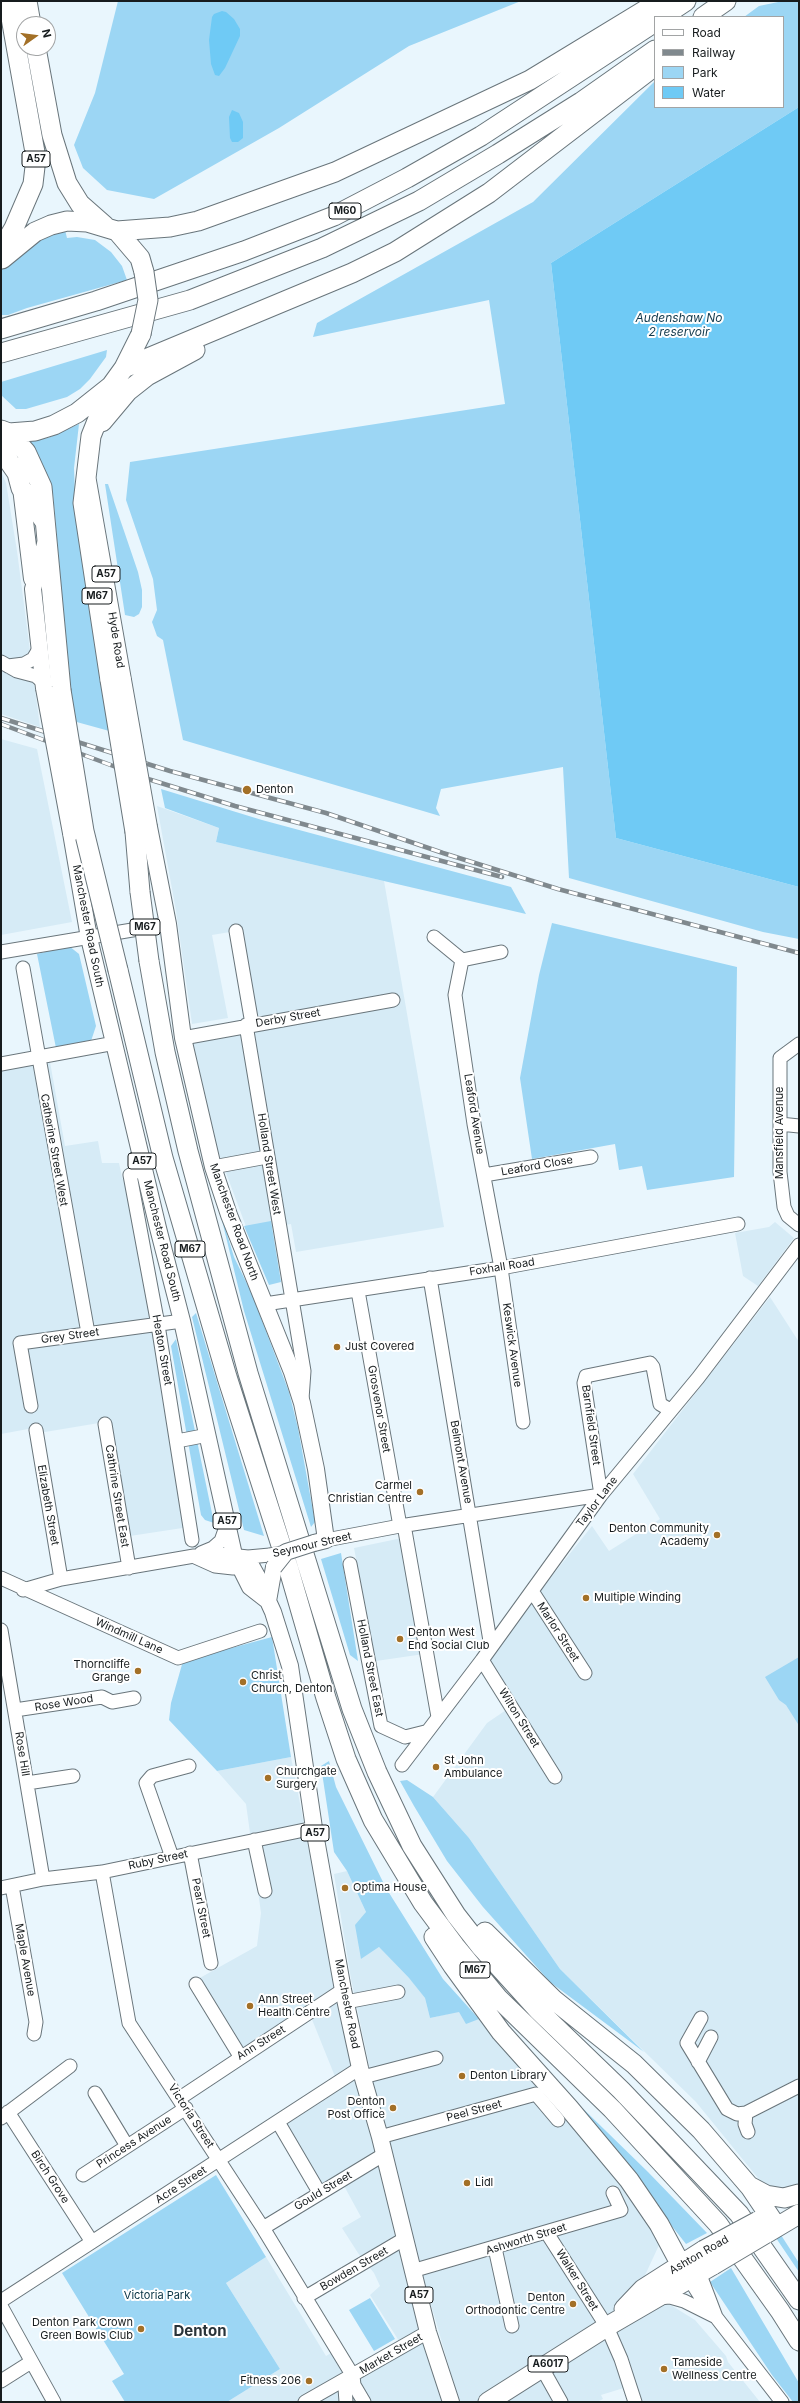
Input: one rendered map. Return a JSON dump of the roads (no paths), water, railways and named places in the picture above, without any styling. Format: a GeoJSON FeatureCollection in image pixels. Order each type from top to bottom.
{"type":"FeatureCollection","features":[{"type":"Feature","properties":{"kind":"highway","name":"A57"},"geometry":{"type":"LineString","coordinates":[[1,250],[14,228],[33,184],[36,158],[8,1]]}},
{"type":"Feature","properties":{"kind":"highway"},"geometry":{"type":"LineString","coordinates":[[27,1],[30,16]]}},
{"type":"Feature","properties":{"kind":"highway"},"geometry":{"type":"LineString","coordinates":[[1,259],[35,232],[51,225],[75,221],[111,229],[170,227],[198,221],[335,172],[530,80],[660,1]]}},
{"type":"Feature","properties":{"kind":"highway"},"geometry":{"type":"LineString","coordinates":[[664,16],[686,1]]}},
{"type":"Feature","properties":{"kind":"highway"},"geometry":{"type":"LineString","coordinates":[[704,16],[726,1]]}},
{"type":"Feature","properties":{"kind":"highway"},"geometry":{"type":"LineString","coordinates":[[715,16],[734,1]]}},
{"type":"Feature","properties":{"kind":"highway","name":"M60"},"geometry":{"type":"LineString","coordinates":[[1,329],[96,301],[222,259],[334,216],[407,178],[481,136],[654,23]]}},
{"type":"Feature","properties":{"kind":"highway","name":"M60"},"geometry":{"type":"LineString","coordinates":[[1,353],[190,300],[322,248],[419,201],[485,162],[581,102],[654,51]]}},
{"type":"Feature","properties":{"kind":"highway","name":"A57"},"geometry":{"type":"LineString","coordinates":[[37,56],[52,135],[67,183],[80,204],[111,229]]}},
{"type":"Feature","properties":{"kind":"highway"},"geometry":{"type":"LineString","coordinates":[[124,368],[352,273],[431,231],[489,193],[654,67]]}},
{"type":"Feature","properties":{"kind":"highway"},"geometry":{"type":"LineString","coordinates":[[1,233],[19,199],[27,172],[22,109],[24,88]]}},
{"type":"Feature","properties":{"kind":"highway"},"geometry":{"type":"LineString","coordinates":[[91,436],[111,386],[124,368],[141,334],[148,300],[144,272],[140,258],[111,229]]}},
{"type":"Feature","properties":{"kind":"highway"},"geometry":{"type":"LineString","coordinates":[[91,436],[128,391],[153,372],[287,301]]}},
{"type":"Feature","properties":{"kind":"highway"},"geometry":{"type":"LineString","coordinates":[[5,443],[54,425],[77,413],[111,386]]}},
{"type":"Feature","properties":{"kind":"highway","name":"M67"},"geometry":{"type":"LineString","coordinates":[[91,436],[86,470],[84,511],[116,680],[149,961],[165,1052],[188,1151],[248,1373],[352,1709],[376,1772],[412,1846],[456,1915],[481,1947],[538,2010],[621,2090],[739,2214],[799,2300]]}},
{"type":"Feature","properties":{"kind":"highway","name":"A57"},"geometry":{"type":"LineString","coordinates":[[5,443],[17,473],[21,488],[46,531]]}},
{"type":"Feature","properties":{"kind":"highway","name":"A57"},"geometry":{"type":"LineString","coordinates":[[5,443],[26,452],[36,470],[42,487],[46,531]]}},
{"type":"Feature","properties":{"kind":"highway","name":"M67"},"geometry":{"type":"LineString","coordinates":[[46,531],[50,687],[163,1158],[326,1698],[346,1759],[373,1820],[423,1903],[498,1998],[612,2109],[718,2224],[780,2311],[799,2341]]}},
{"type":"Feature","properties":{"kind":"highway","name":"M67"},"geometry":{"type":"LineString","coordinates":[[386,1843],[421,1915],[453,1966],[501,2032],[569,2108],[629,2180],[659,2224]]}},
{"type":"Feature","properties":{"kind":"highway","name":"M67"},"geometry":{"type":"LineString","coordinates":[[412,1846],[493,1942],[554,2000],[634,2064],[701,2130],[750,2187]]}},
{"type":"Feature","properties":{"kind":"highway"},"geometry":{"type":"LineString","coordinates":[[750,2187],[767,2224]]}},
{"type":"Feature","properties":{"kind":"highway","name":"A6017"},"geometry":{"type":"LineString","coordinates":[[750,2187],[759,2193],[784,2198],[799,2195]]}},
{"type":"Feature","properties":{"kind":"highway","name":"Ashton Road"},"geometry":{"type":"LineString","coordinates":[[488,2402],[607,2327],[649,2294],[767,2224],[799,2195]]}},
{"type":"Feature","properties":{"kind":"highway","name":"Ashton Road"},"geometry":{"type":"LineString","coordinates":[[767,2224],[799,2214]]}},
{"type":"Feature","properties":{"kind":"highway"},"geometry":{"type":"LineString","coordinates":[[659,2224],[696,2265]]}},
{"type":"Feature","properties":{"kind":"highway","name":"A6017"},"geometry":{"type":"LineString","coordinates":[[649,2294],[663,2253],[664,2246],[659,2224]]}},
{"type":"Feature","properties":{"kind":"main road","name":"A57"},"geometry":{"type":"LineString","coordinates":[[21,488],[39,649],[50,687]]}},
{"type":"Feature","properties":{"kind":"main road","name":"A57"},"geometry":{"type":"LineString","coordinates":[[33,589],[46,531]]}},
{"type":"Feature","properties":{"kind":"main road","name":"Hyde Road"},"geometry":{"type":"LineString","coordinates":[[116,680],[149,827]]}},
{"type":"Feature","properties":{"kind":"main road","name":"Manchester Road South"},"geometry":{"type":"LineString","coordinates":[[50,687],[71,833],[89,938],[115,1043],[143,1168],[182,1321],[228,1524],[241,1559]]}},
{"type":"Feature","properties":{"kind":"main road","name":"Manchester Road North"},"geometry":{"type":"LineString","coordinates":[[149,827],[168,924],[183,1038],[213,1167],[243,1252],[292,1372],[302,1403],[316,1469],[320,1542]]}},
{"type":"Feature","properties":{"kind":"main road","name":"Seymour Street"},"geometry":{"type":"LineString","coordinates":[[277,1558],[320,1542]]}},
{"type":"Feature","properties":{"kind":"main road"},"geometry":{"type":"LineString","coordinates":[[268,1597],[277,1558]]}},
{"type":"Feature","properties":{"kind":"main road","name":"Manchester Road"},"geometry":{"type":"LineString","coordinates":[[241,1559],[250,1587],[268,1597],[279,1624],[290,1666],[314,1828],[344,1996],[361,2072],[380,2137],[383,2155],[428,2332],[452,2402]]}},
{"type":"Feature","properties":{"kind":"street"},"geometry":{"type":"LineString","coordinates":[[4,664],[24,664],[33,659],[39,649]]}},
{"type":"Feature","properties":{"kind":"street"},"geometry":{"type":"LineString","coordinates":[[4,664],[36,676],[50,687]]}},
{"type":"Feature","properties":{"kind":"street"},"geometry":{"type":"LineString","coordinates":[[1,952],[168,924]]}},
{"type":"Feature","properties":{"kind":"street","name":"Holland Street West"},"geometry":{"type":"LineString","coordinates":[[236,931],[267,1157],[304,1371],[302,1403]]}},
{"type":"Feature","properties":{"kind":"street"},"geometry":{"type":"LineString","coordinates":[[434,937],[462,960],[501,952]]}},
{"type":"Feature","properties":{"kind":"street","name":"Leaford Avenue"},"geometry":{"type":"LineString","coordinates":[[462,960],[455,995],[474,1124],[501,1268]]}},
{"type":"Feature","properties":{"kind":"street","name":"Catherine Street West"},"geometry":{"type":"LineString","coordinates":[[23,968],[88,1333]]}},
{"type":"Feature","properties":{"kind":"street","name":"Derby Street"},"geometry":{"type":"LineString","coordinates":[[183,1038],[393,1000]]}},
{"type":"Feature","properties":{"kind":"street"},"geometry":{"type":"LineString","coordinates":[[1,1064],[38,1059],[115,1043]]}},
{"type":"Feature","properties":{"kind":"street","name":"Mansfield Avenue"},"geometry":{"type":"LineString","coordinates":[[799,1044],[780,1058],[780,1172],[782,1196],[788,1216],[799,1225]]}},
{"type":"Feature","properties":{"kind":"street"},"geometry":{"type":"LineString","coordinates":[[780,1124],[799,1126]]}},
{"type":"Feature","properties":{"kind":"street","name":"Leaford Close"},"geometry":{"type":"LineString","coordinates":[[484,1175],[591,1156]]}},
{"type":"Feature","properties":{"kind":"street"},"geometry":{"type":"LineString","coordinates":[[213,1167],[267,1157]]}},
{"type":"Feature","properties":{"kind":"street","name":"Heaton Street"},"geometry":{"type":"LineString","coordinates":[[143,1168],[130,1175],[158,1324],[192,1540]]}},
{"type":"Feature","properties":{"kind":"street","name":"Foxhall Road"},"geometry":{"type":"LineString","coordinates":[[265,1304],[291,1302],[430,1278],[501,1268],[738,1224]]}},
{"type":"Feature","properties":{"kind":"street","name":"Taylor Lane"},"geometry":{"type":"LineString","coordinates":[[402,1765],[425,1732],[482,1660],[601,1495],[702,1372],[799,1245]]}},
{"type":"Feature","properties":{"kind":"street","name":"Keswick Avenue"},"geometry":{"type":"LineString","coordinates":[[501,1268],[523,1422]]}},
{"type":"Feature","properties":{"kind":"street","name":"Belmont Avenue"},"geometry":{"type":"LineString","coordinates":[[430,1278],[491,1647]]}},
{"type":"Feature","properties":{"kind":"street","name":"Grosvenor Street"},"geometry":{"type":"LineString","coordinates":[[358,1291],[438,1717]]}},
{"type":"Feature","properties":{"kind":"street","name":"Grey Street"},"geometry":{"type":"LineString","coordinates":[[31,1406],[20,1343],[182,1321]]}},
{"type":"Feature","properties":{"kind":"street","name":"Barnfield Street"},"geometry":{"type":"LineString","coordinates":[[601,1495],[584,1383],[586,1376],[650,1364],[653,1367],[660,1404],[670,1410]]}},
{"type":"Feature","properties":{"kind":"street","name":"Cathrine Street East"},"geometry":{"type":"LineString","coordinates":[[105,1424],[129,1568]]}},
{"type":"Feature","properties":{"kind":"street","name":"Elizabeth Street"},"geometry":{"type":"LineString","coordinates":[[36,1430],[61,1579]]}},
{"type":"Feature","properties":{"kind":"street"},"geometry":{"type":"LineString","coordinates":[[177,1441],[208,1435]]}},
{"type":"Feature","properties":{"kind":"street","name":"Seymour Street"},"geometry":{"type":"LineString","coordinates":[[320,1542],[402,1526],[601,1495]]}},
{"type":"Feature","properties":{"kind":"street"},"geometry":{"type":"LineString","coordinates":[[194,1556],[217,1544],[225,1535],[228,1524]]}},
{"type":"Feature","properties":{"kind":"street","name":"Seymour Street"},"geometry":{"type":"LineString","coordinates":[[23,1590],[61,1579],[194,1556],[241,1559],[277,1558]]}},
{"type":"Feature","properties":{"kind":"street","name":"Holland Street East"},"geometry":{"type":"LineString","coordinates":[[350,1564],[382,1726],[405,1737],[425,1732]]}},
{"type":"Feature","properties":{"kind":"street","name":"Windmill Lane"},"geometry":{"type":"LineString","coordinates":[[1,1578],[23,1590],[178,1658],[260,1631]]}},
{"type":"Feature","properties":{"kind":"street","name":"Marlor Street"},"geometry":{"type":"LineString","coordinates":[[532,1591],[585,1673]]}},
{"type":"Feature","properties":{"kind":"street","name":"Rose Hill"},"geometry":{"type":"LineString","coordinates":[[1,1630],[43,1879]]}},
{"type":"Feature","properties":{"kind":"street","name":"Wilton Street"},"geometry":{"type":"LineString","coordinates":[[482,1660],[555,1777]]}},
{"type":"Feature","properties":{"kind":"street","name":"Rose Wood"},"geometry":{"type":"LineString","coordinates":[[15,1710],[102,1697],[112,1702],[134,1698]]}},
{"type":"Feature","properties":{"kind":"street"},"geometry":{"type":"LineString","coordinates":[[172,1857],[146,1783],[152,1776],[190,1766]]}},
{"type":"Feature","properties":{"kind":"street"},"geometry":{"type":"LineString","coordinates":[[27,1783],[72,1776]]}},
{"type":"Feature","properties":{"kind":"street","name":"Ruby Street"},"geometry":{"type":"LineString","coordinates":[[6,1887],[43,1879],[102,1872],[314,1828]]}},
{"type":"Feature","properties":{"kind":"street"},"geometry":{"type":"LineString","coordinates":[[254,1840],[265,1891]]}},
{"type":"Feature","properties":{"kind":"street","name":"Pearl Street"},"geometry":{"type":"LineString","coordinates":[[190,1853],[211,1963]]}},
{"type":"Feature","properties":{"kind":"street","name":"Victoria Street"},"geometry":{"type":"LineString","coordinates":[[102,1872],[129,2023],[183,2103],[263,2228],[304,2298],[333,2341],[353,2376]]}},
{"type":"Feature","properties":{"kind":"street","name":"Maple Avenue"},"geometry":{"type":"LineString","coordinates":[[6,1887],[36,2022],[34,2034]]}},
{"type":"Feature","properties":{"kind":"street"},"geometry":{"type":"LineString","coordinates":[[196,1984],[240,2056]]}},
{"type":"Feature","properties":{"kind":"street"},"geometry":{"type":"LineString","coordinates":[[344,1996],[398,1992]]}},
{"type":"Feature","properties":{"kind":"street","name":"Ann Street"},"geometry":{"type":"LineString","coordinates":[[183,2103],[240,2056],[344,1996]]}},
{"type":"Feature","properties":{"kind":"street"},"geometry":{"type":"LineString","coordinates":[[701,2018],[687,2043],[727,2109],[737,2114],[746,2113],[771,2102],[799,2086]]}},
{"type":"Feature","properties":{"kind":"street"},"geometry":{"type":"LineString","coordinates":[[698,2062],[711,2037]]}},
{"type":"Feature","properties":{"kind":"street","name":"Acre Street"},"geometry":{"type":"LineString","coordinates":[[1,2301],[278,2122],[361,2072],[436,2058]]}},
{"type":"Feature","properties":{"kind":"street"},"geometry":{"type":"LineString","coordinates":[[4,2115],[70,2066]]}},
{"type":"Feature","properties":{"kind":"street"},"geometry":{"type":"LineString","coordinates":[[95,2093],[127,2146]]}},
{"type":"Feature","properties":{"kind":"street","name":"Peel Street"},"geometry":{"type":"LineString","coordinates":[[380,2137],[536,2094],[558,2120]]}},
{"type":"Feature","properties":{"kind":"street"},"geometry":{"type":"LineString","coordinates":[[771,2102],[799,2094]]}},
{"type":"Feature","properties":{"kind":"street","name":"Princess Avenue"},"geometry":{"type":"LineString","coordinates":[[83,2175],[127,2146],[183,2103]]}},
{"type":"Feature","properties":{"kind":"street"},"geometry":{"type":"LineString","coordinates":[[746,2113],[745,2124],[748,2132]]}},
{"type":"Feature","properties":{"kind":"street","name":"Birch Grove"},"geometry":{"type":"LineString","coordinates":[[4,2115],[92,2242]]}},
{"type":"Feature","properties":{"kind":"street"},"geometry":{"type":"LineString","coordinates":[[278,2122],[319,2192]]}},
{"type":"Feature","properties":{"kind":"street","name":"Gould Street"},"geometry":{"type":"LineString","coordinates":[[263,2228],[319,2192],[383,2155]]}},
{"type":"Feature","properties":{"kind":"street","name":"Ashworth Street"},"geometry":{"type":"LineString","coordinates":[[412,2271],[622,2210],[613,2193]]}},
{"type":"Feature","properties":{"kind":"street","name":"Walker Street"},"geometry":{"type":"LineString","coordinates":[[547,2233],[607,2327],[621,2359],[635,2402]]}},
{"type":"Feature","properties":{"kind":"street","name":"Bowden Street"},"geometry":{"type":"LineString","coordinates":[[304,2298],[404,2240]]}},
{"type":"Feature","properties":{"kind":"street"},"geometry":{"type":"LineString","coordinates":[[495,2248],[512,2326]]}},
{"type":"Feature","properties":{"kind":"street"},"geometry":{"type":"LineString","coordinates":[[696,2265],[716,2317],[782,2402]]}},
{"type":"Feature","properties":{"kind":"street"},"geometry":{"type":"LineString","coordinates":[[649,2294],[684,2301],[716,2317]]}},
{"type":"Feature","properties":{"kind":"street"},"geometry":{"type":"LineString","coordinates":[[1,2306],[54,2402]]}},
{"type":"Feature","properties":{"kind":"street","name":"Market Street"},"geometry":{"type":"LineString","coordinates":[[305,2402],[428,2332]]}},
{"type":"Feature","properties":{"kind":"street"},"geometry":{"type":"LineString","coordinates":[[1,2381],[31,2362]]}},
{"type":"Feature","properties":{"kind":"street"},"geometry":{"type":"LineString","coordinates":[[542,2368],[561,2402]]}},
{"type":"Feature","properties":{"kind":"street"},"geometry":{"type":"LineString","coordinates":[[346,2402],[345,2388],[353,2376]]}},
{"type":"Feature","properties":{"kind":"street"},"geometry":{"type":"LineString","coordinates":[[353,2376],[354,2385],[364,2402]]}},
{"type":"Feature","properties":{"kind":"water"},"geometry":{"type":"Polygon","coordinates":[[[222,11],[226,12],[234,19],[240,29],[240,36],[225,68],[219,76],[215,75],[211,64],[209,40],[212,17],[214,14],[222,11]]]}},
{"type":"Feature","properties":{"kind":"water","name":"Audenshaw No 2 reservoir"},"geometry":{"type":"Polygon","coordinates":[[[799,107],[799,887],[616,838],[551,263],[799,107]]]}},
{"type":"Feature","properties":{"kind":"water"},"geometry":{"type":"Polygon","coordinates":[[[232,110],[239,113],[243,122],[243,138],[238,142],[232,142],[230,138],[229,117],[232,110]]]}},
{"type":"Feature","properties":{"kind":"railway"},"geometry":{"type":"LineString","coordinates":[[1,718],[170,771],[326,813],[443,853],[558,889],[799,953]]}},
{"type":"Feature","properties":{"kind":"railway"},"geometry":{"type":"LineString","coordinates":[[1,724],[148,779],[235,806],[502,877]]}},
{"type":"Feature","properties":{"kind":"place","name":"Denton"},"geometry":{"type":"Point","coordinates":[247,790]}},
{"type":"Feature","properties":{"kind":"place","name":"Just Covered"},"geometry":{"type":"Point","coordinates":[337,1347]}},
{"type":"Feature","properties":{"kind":"place","name":"Carmel Christian Centre"},"geometry":{"type":"Point","coordinates":[420,1492]}},
{"type":"Feature","properties":{"kind":"place","name":"Denton Community Academy"},"geometry":{"type":"Point","coordinates":[717,1535]}},
{"type":"Feature","properties":{"kind":"place","name":"Multiple Winding"},"geometry":{"type":"Point","coordinates":[586,1598]}},
{"type":"Feature","properties":{"kind":"place","name":"Denton West End Social Club"},"geometry":{"type":"Point","coordinates":[400,1639]}},
{"type":"Feature","properties":{"kind":"place","name":"Thorncliffe Grange"},"geometry":{"type":"Point","coordinates":[138,1671]}},
{"type":"Feature","properties":{"kind":"place","name":"Christ Church, Denton"},"geometry":{"type":"Point","coordinates":[243,1682]}},
{"type":"Feature","properties":{"kind":"place","name":"St John Ambulance"},"geometry":{"type":"Point","coordinates":[436,1767]}},
{"type":"Feature","properties":{"kind":"place","name":"Churchgate Surgery"},"geometry":{"type":"Point","coordinates":[268,1778]}},
{"type":"Feature","properties":{"kind":"place","name":"Optima House"},"geometry":{"type":"Point","coordinates":[345,1888]}},
{"type":"Feature","properties":{"kind":"place","name":"Ann Street Health Centre"},"geometry":{"type":"Point","coordinates":[250,2006]}},
{"type":"Feature","properties":{"kind":"place","name":"Denton Library"},"geometry":{"type":"Point","coordinates":[462,2076]}},
{"type":"Feature","properties":{"kind":"place","name":"Denton Post Office"},"geometry":{"type":"Point","coordinates":[393,2108]}},
{"type":"Feature","properties":{"kind":"place","name":"Lidl"},"geometry":{"type":"Point","coordinates":[467,2183]}},
{"type":"Feature","properties":{"kind":"place","name":"Denton Orthodontic Centre"},"geometry":{"type":"Point","coordinates":[573,2304]}},
{"type":"Feature","properties":{"kind":"place","name":"Denton Park Crown Green Bowls Club"},"geometry":{"type":"Point","coordinates":[141,2329]}},
{"type":"Feature","properties":{"kind":"place","name":"Tameside Wellness Centre"},"geometry":{"type":"Point","coordinates":[664,2369]}},
{"type":"Feature","properties":{"kind":"place","name":"Fitness 206"},"geometry":{"type":"Point","coordinates":[309,2381]}},
{"type":"Feature","properties":{"kind":"district","name":"Denton"},"geometry":{"type":"Point","coordinates":[200,2331]}},
{"type":"Feature","properties":{"kind":"park label","name":"Victoria Park"},"geometry":{"type":"Point","coordinates":[157,2296]}}]}
